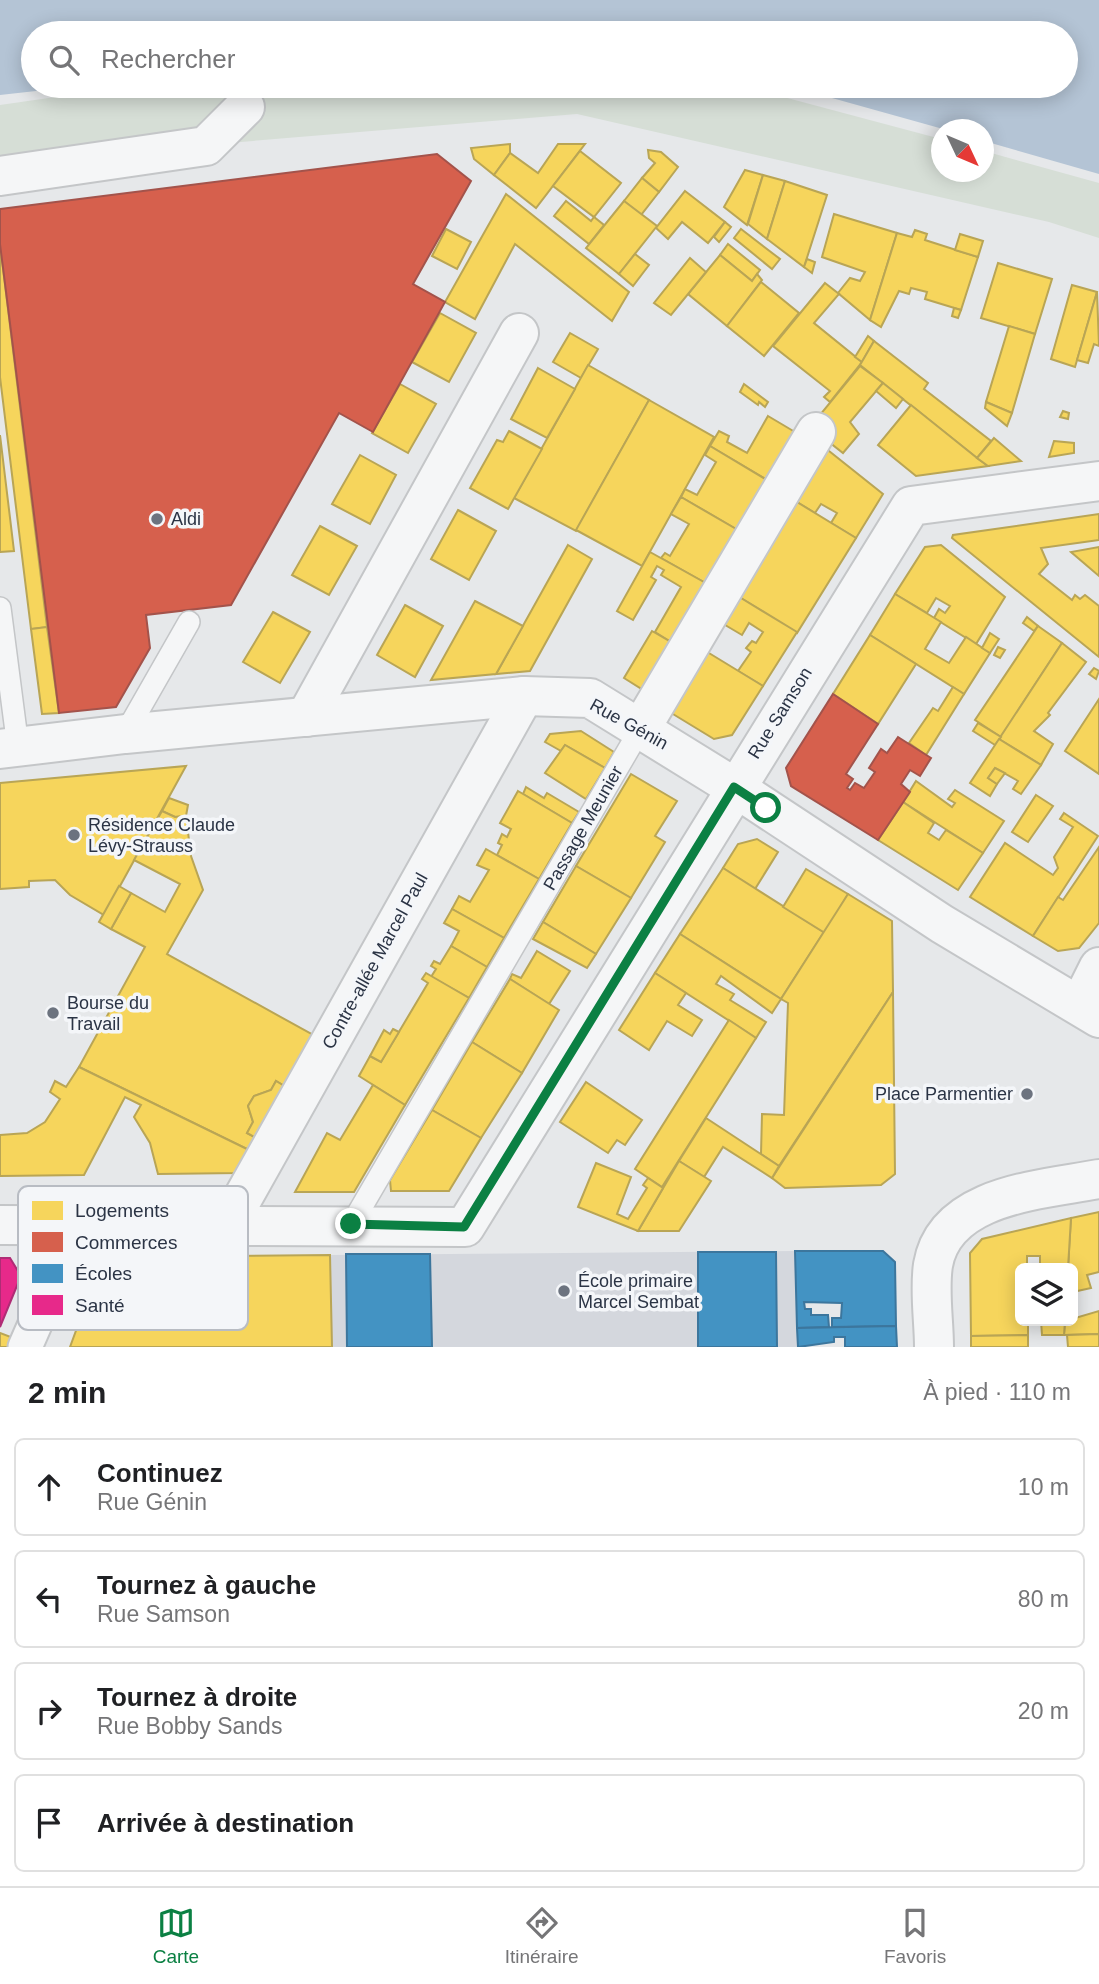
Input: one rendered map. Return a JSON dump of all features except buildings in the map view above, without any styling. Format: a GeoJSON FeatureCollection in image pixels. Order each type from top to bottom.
{"type":"FeatureCollection","features":[{"type":"Feature","properties":{"kind":"street"},"geometry":{"type":"LineString","coordinates":[[0,176],[206,146],[245,107]]}},
{"type":"Feature","properties":{"kind":"street"},"geometry":{"type":"LineString","coordinates":[[306,717],[519,333]]}},
{"type":"Feature","properties":{"kind":"street","name":"Passage Meunier"},"geometry":{"type":"LineString","coordinates":[[641,728],[816,432]]}},
{"type":"Feature","properties":{"kind":"street","name":"Rue Samson"},"geometry":{"type":"LineString","coordinates":[[351,1224],[464,1227],[734,787],[911,506],[1099,481]]}},
{"type":"Feature","properties":{"kind":"street","name":"Rue Génin"},"geometry":{"type":"LineString","coordinates":[[9,748],[125,734],[524,696],[590,698],[734,787],[942,924],[1089,1011]]}},
{"type":"Feature","properties":{"kind":"street","name":"Contre-allée Marcel Paul"},"geometry":{"type":"LineString","coordinates":[[248,1189],[524,696]]}},
{"type":"Feature","properties":{"kind":"street"},"geometry":{"type":"LineString","coordinates":[[1089,1011],[1099,967]]}},
{"type":"Feature","properties":{"kind":"street"},"geometry":{"type":"LineString","coordinates":[[934,1347],[933,1265],[946,1231],[972,1211],[1017,1195],[1099,1179]]}},
{"type":"Feature","properties":{"kind":"street"},"geometry":{"type":"LineString","coordinates":[[248,1226],[351,1224]]}},
{"type":"Feature","properties":{"kind":"street"},"geometry":{"type":"LineString","coordinates":[[0,1225],[18,1225]]}},
{"type":"Feature","properties":{"kind":"street"},"geometry":{"type":"LineString","coordinates":[[25,1347],[32,1330]]}},
{"type":"Feature","properties":{"kind":"lane"},"geometry":{"type":"LineString","coordinates":[[0,608],[9,748]]}},
{"type":"Feature","properties":{"kind":"lane"},"geometry":{"type":"LineString","coordinates":[[125,734],[189,622]]}},
{"type":"Feature","properties":{"kind":"lane"},"geometry":{"type":"LineString","coordinates":[[480,739],[524,696]]}},
{"type":"Feature","properties":{"kind":"lane","name":"Passage Meunier"},"geometry":{"type":"LineString","coordinates":[[351,1224],[641,728]]}},
{"type":"Feature","properties":{"kind":"shaded area"},"geometry":{"type":"Polygon","coordinates":[[[49,98],[787,98],[931,136],[931,182],[994,182],[994,154],[1099,183],[1099,238],[1049,222],[577,114],[0,162],[0,105],[49,98]]]}},
{"type":"Feature","properties":{"kind":"shaded area","name":"École primaire Marcel Sembat"},"geometry":{"type":"Polygon","coordinates":[[[795,1251],[798,1347],[332,1347],[330,1255],[795,1251]]]}},
{"type":"Feature","properties":{"kind":"water"},"geometry":{"type":"Polygon","coordinates":[[[0,0],[1099,0],[1099,174],[994,144],[994,119],[931,119],[931,126],[832,98],[1078,98],[1078,21],[21,21],[21,93],[0,95],[0,0]]]}},
{"type":"Feature","properties":{"kind":"place","name":"Aldi"},"geometry":{"type":"Point","coordinates":[157,519]}},
{"type":"Feature","properties":{"kind":"place","name":"Résidence Claude Lévy-Strauss"},"geometry":{"type":"Point","coordinates":[74,835]}},
{"type":"Feature","properties":{"kind":"place","name":"Bourse du Travail"},"geometry":{"type":"Point","coordinates":[53,1013]}},
{"type":"Feature","properties":{"kind":"place","name":"Place Parmentier"},"geometry":{"type":"Point","coordinates":[1027,1094]}},
{"type":"Feature","properties":{"kind":"place","name":"École primaire Marcel Sembat"},"geometry":{"type":"Point","coordinates":[564,1291]}},
{"type":"Feature","properties":{"kind":"route"},"geometry":{"type":"LineString","coordinates":[[351,1224],[464,1227],[734,787],[766,808]]}}]}
